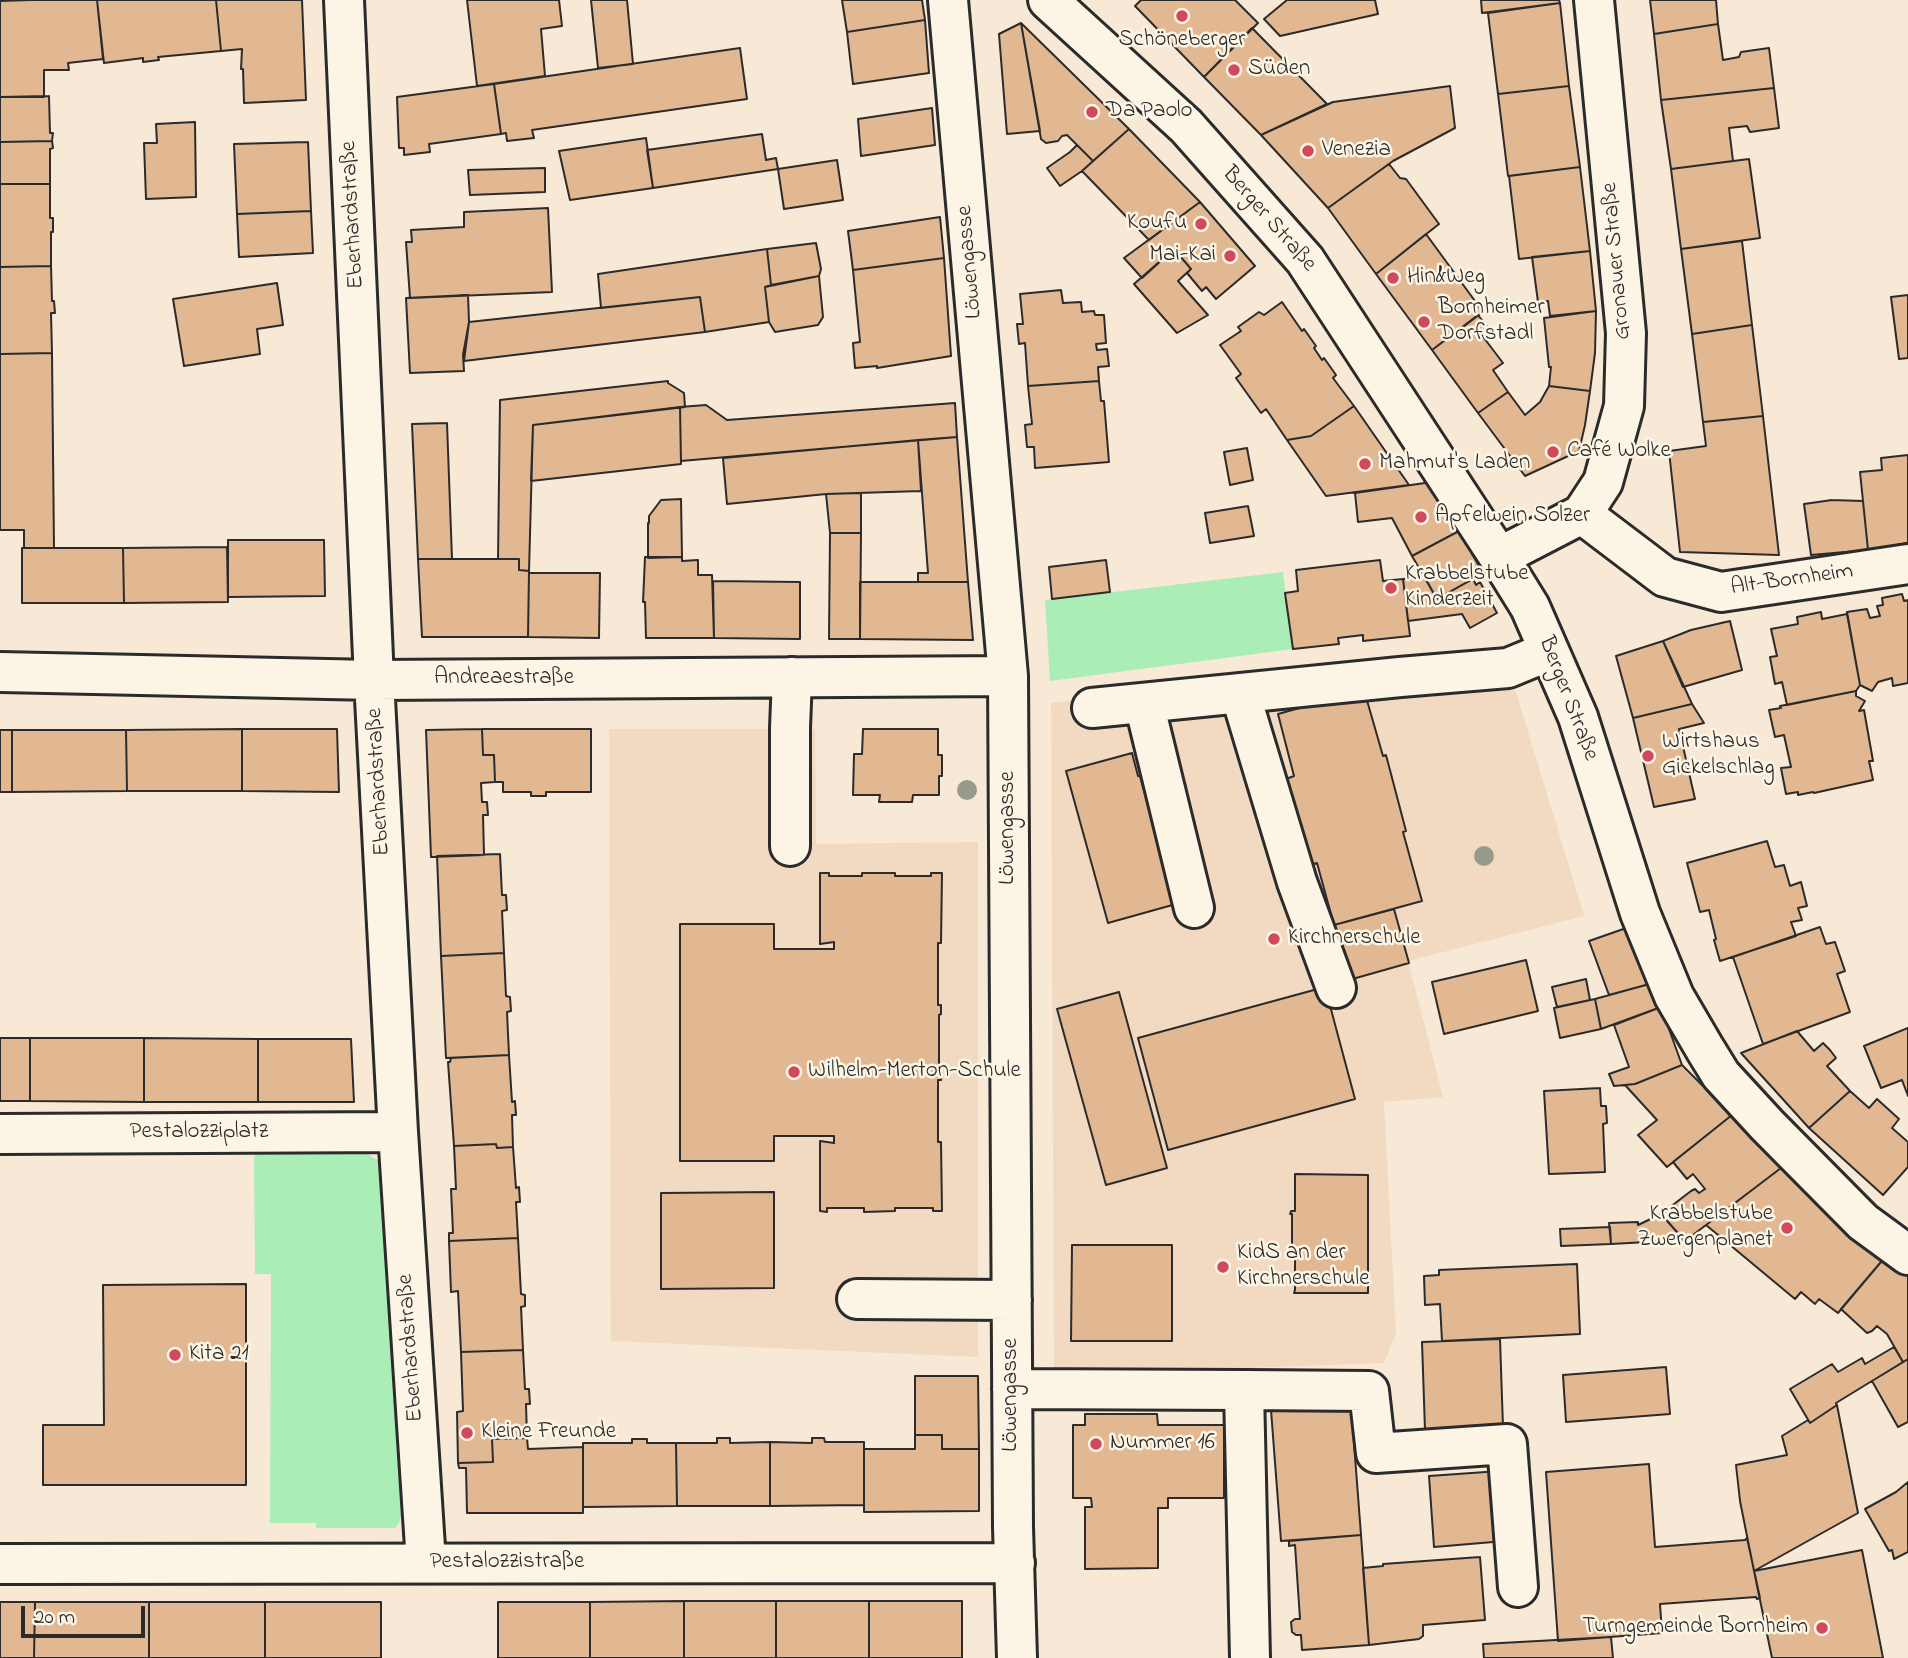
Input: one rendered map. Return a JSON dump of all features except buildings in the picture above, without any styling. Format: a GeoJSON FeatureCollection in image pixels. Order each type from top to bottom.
{"type":"FeatureCollection","features":[{"type":"Feature","properties":{"kind":"street","name":"Eberhardstraße"},"geometry":{"type":"LineString","coordinates":[[344,0],[374,680],[398,1132],[426,1563]]}},
{"type":"Feature","properties":{"kind":"street","name":"Löwengasse"},"geometry":{"type":"LineString","coordinates":[[948,0],[1008,676],[1012,1390],[1017,1658]]}},
{"type":"Feature","properties":{"kind":"street","name":"Berger Straße"},"geometry":{"type":"LineString","coordinates":[[1048,0],[1186,126],[1305,260],[1530,607],[1578,718],[1640,913],[1674,996],[1705,1049],[1721,1075],[1767,1125],[1863,1222],[1908,1255]]}},
{"type":"Feature","properties":{"kind":"street","name":"Gronauer Straße"},"geometry":{"type":"LineString","coordinates":[[1582,514],[1603,482],[1624,406],[1626,333],[1594,0]]}},
{"type":"Feature","properties":{"kind":"street"},"geometry":{"type":"LineString","coordinates":[[1499,557],[1582,514]]}},
{"type":"Feature","properties":{"kind":"street","name":"Alt-Bornheim"},"geometry":{"type":"LineString","coordinates":[[1582,514],[1665,577],[1721,592],[1908,564]]}},
{"type":"Feature","properties":{"kind":"street"},"geometry":{"type":"LineString","coordinates":[[1092,709],[1508,668],[1549,651]]}},
{"type":"Feature","properties":{"kind":"street","name":"Andreaestraße"},"geometry":{"type":"LineString","coordinates":[[0,672],[374,680],[1008,676]]}},
{"type":"Feature","properties":{"kind":"street"},"geometry":{"type":"LineString","coordinates":[[790,846],[792,677]]}},
{"type":"Feature","properties":{"kind":"street"},"geometry":{"type":"LineString","coordinates":[[1240,693],[1297,882],[1336,988]]}},
{"type":"Feature","properties":{"kind":"street"},"geometry":{"type":"LineString","coordinates":[[1144,703],[1194,908]]}},
{"type":"Feature","properties":{"kind":"street","name":"Pestalozziplatz"},"geometry":{"type":"LineString","coordinates":[[0,1134],[398,1132]]}},
{"type":"Feature","properties":{"kind":"street"},"geometry":{"type":"LineString","coordinates":[[856,1299],[1012,1300]]}},
{"type":"Feature","properties":{"kind":"street"},"geometry":{"type":"LineString","coordinates":[[1012,1390],[1369,1391],[1376,1454],[1507,1444],[1518,1587]]}},
{"type":"Feature","properties":{"kind":"street"},"geometry":{"type":"LineString","coordinates":[[1244,1390],[1250,1658]]}},
{"type":"Feature","properties":{"kind":"street","name":"Pestalozzistraße"},"geometry":{"type":"LineString","coordinates":[[0,1564],[1015,1563]]}},
{"type":"Feature","properties":{"kind":"shaded area","name":"Kirchnerschule"},"geometry":{"type":"Polygon","coordinates":[[[1503,649],[1584,916],[1408,961],[1443,1097],[1384,1102],[1396,1333],[1384,1363],[1054,1375],[1051,703],[1503,649]]]}},
{"type":"Feature","properties":{"kind":"shaded area","name":"Wilhelm-Merton-Schule"},"geometry":{"type":"Polygon","coordinates":[[[609,729],[815,729],[816,844],[978,842],[978,1357],[611,1341],[609,729]]]}},
{"type":"Feature","properties":{"kind":"green space"},"geometry":{"type":"Polygon","coordinates":[[[1283,572],[1293,649],[1050,681],[1045,600],[1283,572]]]}},
{"type":"Feature","properties":{"kind":"green space"},"geometry":{"type":"Polygon","coordinates":[[[355,1150],[379,1161],[386,1180],[401,1516],[395,1528],[316,1528],[316,1523],[270,1523],[271,1274],[255,1274],[254,1156],[259,1152],[355,1150]]]}},
{"type":"Feature","properties":{"kind":"place","name":"Schöneberger"},"geometry":{"type":"Point","coordinates":[1182,16]}},
{"type":"Feature","properties":{"kind":"place","name":"Süden"},"geometry":{"type":"Point","coordinates":[1234,70]}},
{"type":"Feature","properties":{"kind":"place","name":"Da Paolo"},"geometry":{"type":"Point","coordinates":[1092,112]}},
{"type":"Feature","properties":{"kind":"place","name":"Venezia"},"geometry":{"type":"Point","coordinates":[1308,151]}},
{"type":"Feature","properties":{"kind":"place","name":"Koufu"},"geometry":{"type":"Point","coordinates":[1201,224]}},
{"type":"Feature","properties":{"kind":"place","name":"Mai-Kai"},"geometry":{"type":"Point","coordinates":[1230,256]}},
{"type":"Feature","properties":{"kind":"place","name":"Hin&Weg"},"geometry":{"type":"Point","coordinates":[1393,278]}},
{"type":"Feature","properties":{"kind":"place","name":"Bornheimer Dorfstadl"},"geometry":{"type":"Point","coordinates":[1424,322]}},
{"type":"Feature","properties":{"kind":"place","name":"Café Wolke"},"geometry":{"type":"Point","coordinates":[1553,452]}},
{"type":"Feature","properties":{"kind":"place","name":"Mahmut's Laden"},"geometry":{"type":"Point","coordinates":[1365,464]}},
{"type":"Feature","properties":{"kind":"place","name":"Apfelwein Solzer"},"geometry":{"type":"Point","coordinates":[1421,517]}},
{"type":"Feature","properties":{"kind":"place","name":"Krabbelstube Kinderzeit"},"geometry":{"type":"Point","coordinates":[1391,588]}},
{"type":"Feature","properties":{"kind":"place","name":"Wirtshaus Gickelschlag"},"geometry":{"type":"Point","coordinates":[1648,756]}},
{"type":"Feature","properties":{"kind":"place","name":"Kirchnerschule"},"geometry":{"type":"Point","coordinates":[1274,939]}},
{"type":"Feature","properties":{"kind":"place","name":"Wilhelm-Merton-Schule"},"geometry":{"type":"Point","coordinates":[794,1072]}},
{"type":"Feature","properties":{"kind":"place","name":"Krabbelstube Zwergenplanet"},"geometry":{"type":"Point","coordinates":[1787,1228]}},
{"type":"Feature","properties":{"kind":"place","name":"KidS an der Kirchnerschule"},"geometry":{"type":"Point","coordinates":[1223,1267]}},
{"type":"Feature","properties":{"kind":"place","name":"Kita 21"},"geometry":{"type":"Point","coordinates":[175,1355]}},
{"type":"Feature","properties":{"kind":"place","name":"Kleine Freunde"},"geometry":{"type":"Point","coordinates":[467,1433]}},
{"type":"Feature","properties":{"kind":"place","name":"Nummer 16"},"geometry":{"type":"Point","coordinates":[1096,1444]}},
{"type":"Feature","properties":{"kind":"place","name":"Turngemeinde Bornheim"},"geometry":{"type":"Point","coordinates":[1822,1628]}}]}
